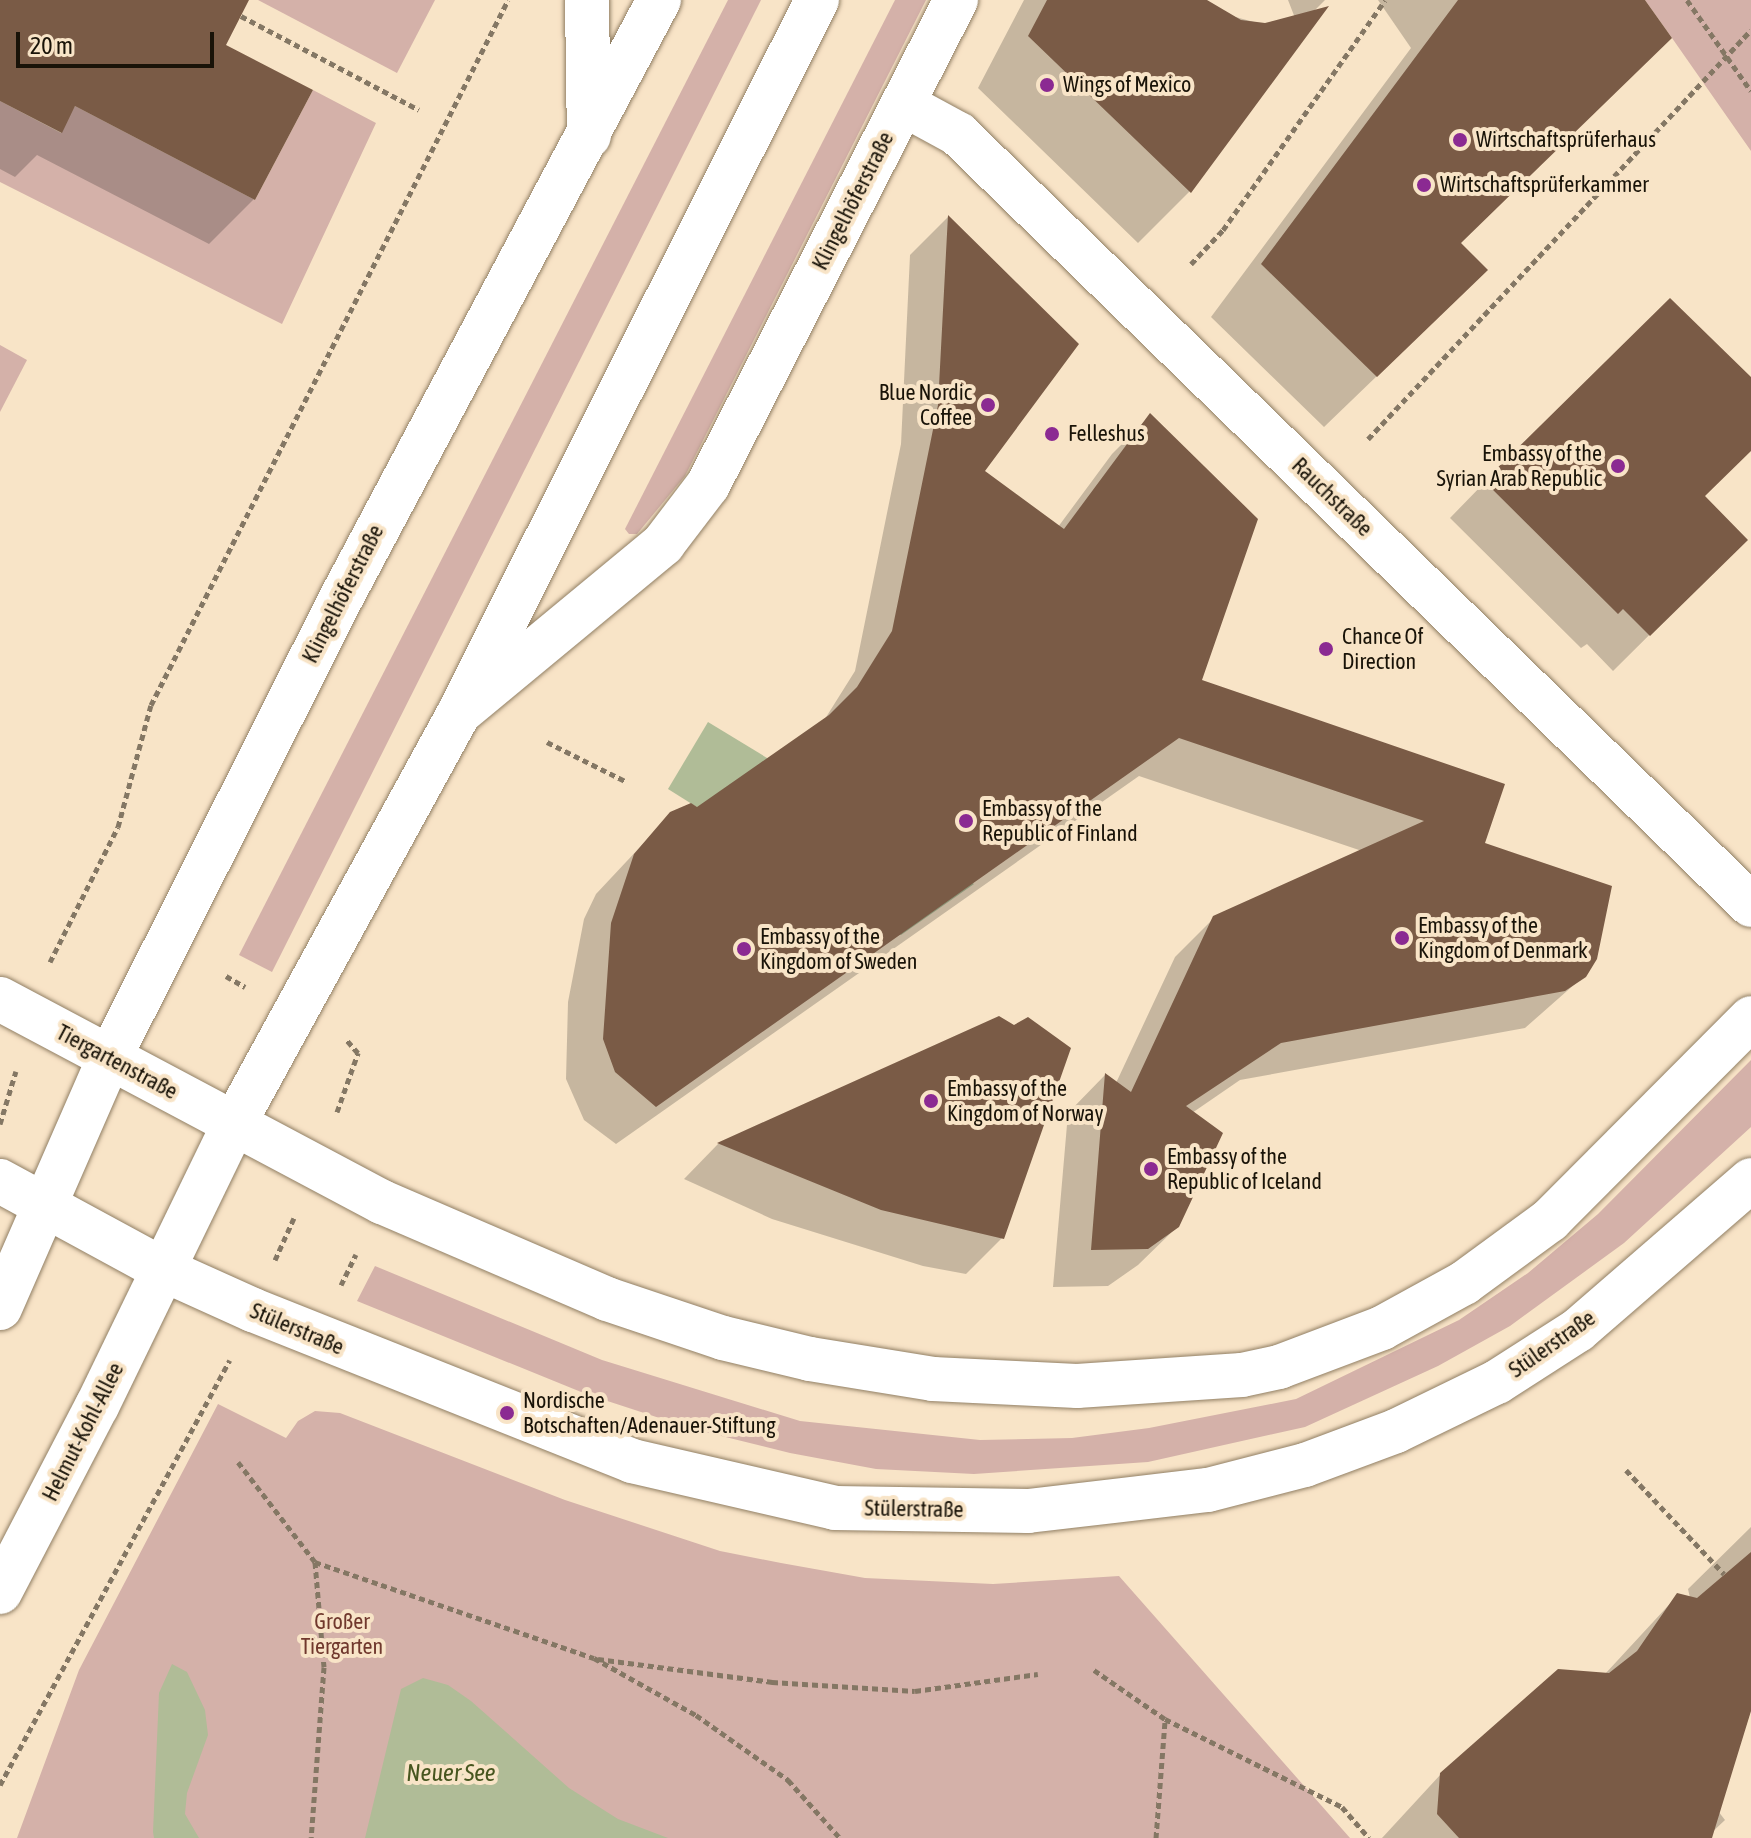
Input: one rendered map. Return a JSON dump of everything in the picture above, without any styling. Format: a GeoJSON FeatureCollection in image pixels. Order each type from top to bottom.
{"type":"FeatureCollection","features":[{"type":"Feature","properties":{"kind":"main road","name":"Klingelhöferstraße"},"geometry":{"type":"LineString","coordinates":[[587,0],[589,136]]}},
{"type":"Feature","properties":{"kind":"main road","name":"Klingelhöferstraße"},"geometry":{"type":"LineString","coordinates":[[109,1059],[421,442],[589,136],[659,0]]}},
{"type":"Feature","properties":{"kind":"main road","name":"Klingelhöferstraße"},"geometry":{"type":"LineString","coordinates":[[162,1269],[234,1124],[459,713],[817,0]]}},
{"type":"Feature","properties":{"kind":"main road","name":"Klingelhöferstraße"},"geometry":{"type":"LineString","coordinates":[[459,713],[663,544],[708,485],[956,0]]}},
{"type":"Feature","properties":{"kind":"main road","name":"Rauchstraße"},"geometry":{"type":"LineString","coordinates":[[903,104],[958,134],[1751,905]]}},
{"type":"Feature","properties":{"kind":"main road","name":"Tiergartenstraße"},"geometry":{"type":"LineString","coordinates":[[0,999],[234,1124]]}},
{"type":"Feature","properties":{"kind":"main road"},"geometry":{"type":"LineString","coordinates":[[234,1124],[399,1210],[607,1299],[723,1338],[933,1379],[1077,1386],[1204,1381],[1279,1367],[1353,1340],[1464,1283],[1550,1220],[1751,1018]]}},
{"type":"Feature","properties":{"kind":"main road"},"geometry":{"type":"LineString","coordinates":[[0,1308],[109,1059]]}},
{"type":"Feature","properties":{"kind":"main road","name":"Stülerstraße"},"geometry":{"type":"LineString","coordinates":[[44,1206],[162,1269],[330,1343],[632,1461],[835,1508],[1028,1511],[1208,1490],[1305,1465],[1396,1431],[1497,1382],[1578,1330],[1751,1180]]}},
{"type":"Feature","properties":{"kind":"main road"},"geometry":{"type":"LineString","coordinates":[[0,1181],[44,1206]]}},
{"type":"Feature","properties":{"kind":"main road","name":"Helmut-Kohl-Allee"},"geometry":{"type":"LineString","coordinates":[[0,1592],[162,1269]]}},
{"type":"Feature","properties":{"kind":"path"},"geometry":{"type":"LineString","coordinates":[[99,860],[118,827],[151,705],[508,0]]}},
{"type":"Feature","properties":{"kind":"path"},"geometry":{"type":"LineString","coordinates":[[1191,264],[1223,230],[1385,0]]}},
{"type":"Feature","properties":{"kind":"path"},"geometry":{"type":"LineString","coordinates":[[1687,0],[1751,91]]}},
{"type":"Feature","properties":{"kind":"path"},"geometry":{"type":"LineString","coordinates":[[241,16],[419,110]]}},
{"type":"Feature","properties":{"kind":"path"},"geometry":{"type":"LineString","coordinates":[[1368,439],[1751,30]]}},
{"type":"Feature","properties":{"kind":"path"},"geometry":{"type":"LineString","coordinates":[[547,742],[627,782]]}},
{"type":"Feature","properties":{"kind":"path"},"geometry":{"type":"LineString","coordinates":[[337,1293],[359,1249]]}},
{"type":"Feature","properties":{"kind":"path"},"geometry":{"type":"LineString","coordinates":[[0,1785],[206,1413]]}},
{"type":"Feature","properties":{"kind":"path"},"geometry":{"type":"LineString","coordinates":[[238,1462],[315,1562],[324,1667],[311,1838]]}},
{"type":"Feature","properties":{"kind":"path"},"geometry":{"type":"LineString","coordinates":[[1626,1470],[1724,1574]]}},
{"type":"Feature","properties":{"kind":"path"},"geometry":{"type":"LineString","coordinates":[[315,1562],[594,1658],[696,1715],[788,1780],[840,1838]]}},
{"type":"Feature","properties":{"kind":"path"},"geometry":{"type":"LineString","coordinates":[[594,1658],[772,1682],[915,1691],[1038,1674]]}},
{"type":"Feature","properties":{"kind":"path"},"geometry":{"type":"LineString","coordinates":[[1094,1670],[1165,1719],[1342,1807],[1369,1838]]}},
{"type":"Feature","properties":{"kind":"path"},"geometry":{"type":"LineString","coordinates":[[1156,1838],[1165,1719]]}},
{"type":"Feature","properties":{"kind":"green space"},"geometry":{"type":"Polygon","coordinates":[[[258,0],[435,0],[397,73],[258,0]]]}},
{"type":"Feature","properties":{"kind":"green space"},"geometry":{"type":"Polygon","coordinates":[[[728,0],[761,0],[272,972],[239,955],[728,0]]]}},
{"type":"Feature","properties":{"kind":"green space"},"geometry":{"type":"Polygon","coordinates":[[[895,0],[926,0],[685,476],[637,534],[629,534],[625,529],[895,0]]]}},
{"type":"Feature","properties":{"kind":"green space"},"geometry":{"type":"Polygon","coordinates":[[[1645,0],[1751,0],[1751,151],[1672,38],[1645,0]]]}},
{"type":"Feature","properties":{"kind":"green space"},"geometry":{"type":"Polygon","coordinates":[[[313,90],[376,123],[282,324],[0,182],[0,101],[61,133],[75,106],[255,200],[313,90]]]}},
{"type":"Feature","properties":{"kind":"green space"},"geometry":{"type":"Polygon","coordinates":[[[0,345],[27,360],[0,412],[0,345]]]}},
{"type":"Feature","properties":{"kind":"green space"},"geometry":{"type":"Polygon","coordinates":[[[1751,1060],[1751,1127],[1624,1243],[1510,1326],[1438,1366],[1305,1427],[1148,1462],[974,1474],[876,1469],[790,1453],[693,1429],[586,1394],[357,1301],[375,1266],[602,1360],[800,1421],[980,1440],[1072,1438],[1149,1428],[1296,1399],[1459,1320],[1528,1273],[1598,1214],[1751,1060]]]}},
{"type":"Feature","properties":{"kind":"green space","name":"Großer Tiergarten"},"geometry":{"type":"Polygon","coordinates":[[[218,1404],[286,1438],[298,1421],[315,1411],[340,1413],[565,1500],[720,1551],[781,1563],[865,1578],[993,1584],[1119,1576],[1350,1838],[17,1838],[79,1670],[218,1404]]]}},
{"type":"Feature","properties":{"kind":"water"},"geometry":{"type":"Polygon","coordinates":[[[708,722],[974,884],[901,935],[668,789],[708,722]]]}},
{"type":"Feature","properties":{"kind":"water"},"geometry":{"type":"Polygon","coordinates":[[[172,1664],[187,1672],[205,1710],[208,1735],[187,1793],[185,1814],[199,1838],[154,1838],[153,1832],[159,1693],[172,1664]]]}},
{"type":"Feature","properties":{"kind":"water","name":"Neuer See"},"geometry":{"type":"Polygon","coordinates":[[[423,1678],[448,1685],[471,1701],[569,1788],[618,1819],[668,1838],[365,1838],[401,1689],[423,1678]]]}},
{"type":"Feature","properties":{"kind":"building"},"geometry":{"type":"Polygon","coordinates":[[[0,0],[249,0],[226,45],[313,90],[255,200],[75,106],[62,133],[0,101],[0,0]]]}},
{"type":"Feature","properties":{"kind":"building"},"geometry":{"type":"Polygon","coordinates":[[[1047,0],[1207,0],[1241,20],[1265,23],[1329,6],[1191,193],[1028,36],[1047,0]]]}},
{"type":"Feature","properties":{"kind":"building","name":"Wirtschaftsprüferhaus"},"geometry":{"type":"Polygon","coordinates":[[[1458,0],[1645,0],[1672,38],[1461,243],[1488,270],[1377,377],[1261,264],[1458,0]]]}},
{"type":"Feature","properties":{"kind":"building"},"geometry":{"type":"Polygon","coordinates":[[[948,215],[1079,344],[985,471],[1064,529],[1150,413],[1258,519],[1202,680],[1505,784],[1485,843],[1612,886],[1597,959],[1586,977],[1565,991],[1281,1043],[1186,1106],[1223,1133],[1179,1227],[1148,1249],[1091,1250],[1105,1073],[1131,1092],[1213,916],[1424,821],[1179,738],[656,1107],[615,1072],[603,1039],[611,923],[634,854],[670,812],[691,803],[697,807],[829,715],[857,687],[892,631],[938,405],[948,215]]]}},
{"type":"Feature","properties":{"kind":"building","name":"Embassy of the Syrian Arab Republic"},"geometry":{"type":"Polygon","coordinates":[[[1670,298],[1751,377],[1751,451],[1705,496],[1748,540],[1650,636],[1623,609],[1618,614],[1484,481],[1670,298]]]}},
{"type":"Feature","properties":{"kind":"building","name":"Embassy of the Kingdom of Norway"},"geometry":{"type":"Polygon","coordinates":[[[999,1016],[1014,1025],[1028,1017],[1071,1048],[1004,1239],[881,1210],[717,1143],[999,1016]]]}},
{"type":"Feature","properties":{"kind":"building"},"geometry":{"type":"Polygon","coordinates":[[[1751,1552],[1751,1711],[1712,1838],[1459,1838],[1437,1814],[1440,1773],[1558,1669],[1609,1673],[1637,1651],[1677,1593],[1697,1598],[1751,1552]]]}},
{"type":"Feature","properties":{"kind":"place","name":"Wings of Mexico"},"geometry":{"type":"Point","coordinates":[1047,85]}},
{"type":"Feature","properties":{"kind":"place","name":"Wirtschaftsprüferhaus"},"geometry":{"type":"Point","coordinates":[1460,140]}},
{"type":"Feature","properties":{"kind":"place","name":"Wirtschaftsprüferkammer"},"geometry":{"type":"Point","coordinates":[1424,185]}},
{"type":"Feature","properties":{"kind":"place","name":"Blue Nordic Coffee"},"geometry":{"type":"Point","coordinates":[988,405]}},
{"type":"Feature","properties":{"kind":"place","name":"Felleshus"},"geometry":{"type":"Point","coordinates":[1052,434]}},
{"type":"Feature","properties":{"kind":"place","name":"Embassy of the Syrian Arab Republic"},"geometry":{"type":"Point","coordinates":[1618,466]}},
{"type":"Feature","properties":{"kind":"place","name":"Chance Of Direction"},"geometry":{"type":"Point","coordinates":[1326,649]}},
{"type":"Feature","properties":{"kind":"place","name":"Embassy of the Republic of Finland"},"geometry":{"type":"Point","coordinates":[966,821]}},
{"type":"Feature","properties":{"kind":"place","name":"Embassy of the Kingdom of Denmark"},"geometry":{"type":"Point","coordinates":[1402,938]}},
{"type":"Feature","properties":{"kind":"place","name":"Embassy of the Kingdom of Sweden"},"geometry":{"type":"Point","coordinates":[744,949]}},
{"type":"Feature","properties":{"kind":"place","name":"Embassy of the Kingdom of Norway"},"geometry":{"type":"Point","coordinates":[931,1101]}},
{"type":"Feature","properties":{"kind":"place","name":"Embassy of the Republic of Iceland"},"geometry":{"type":"Point","coordinates":[1151,1169]}},
{"type":"Feature","properties":{"kind":"place","name":"Nordische Botschaften/Adenauer-Stiftung"},"geometry":{"type":"Point","coordinates":[507,1413]}}]}
